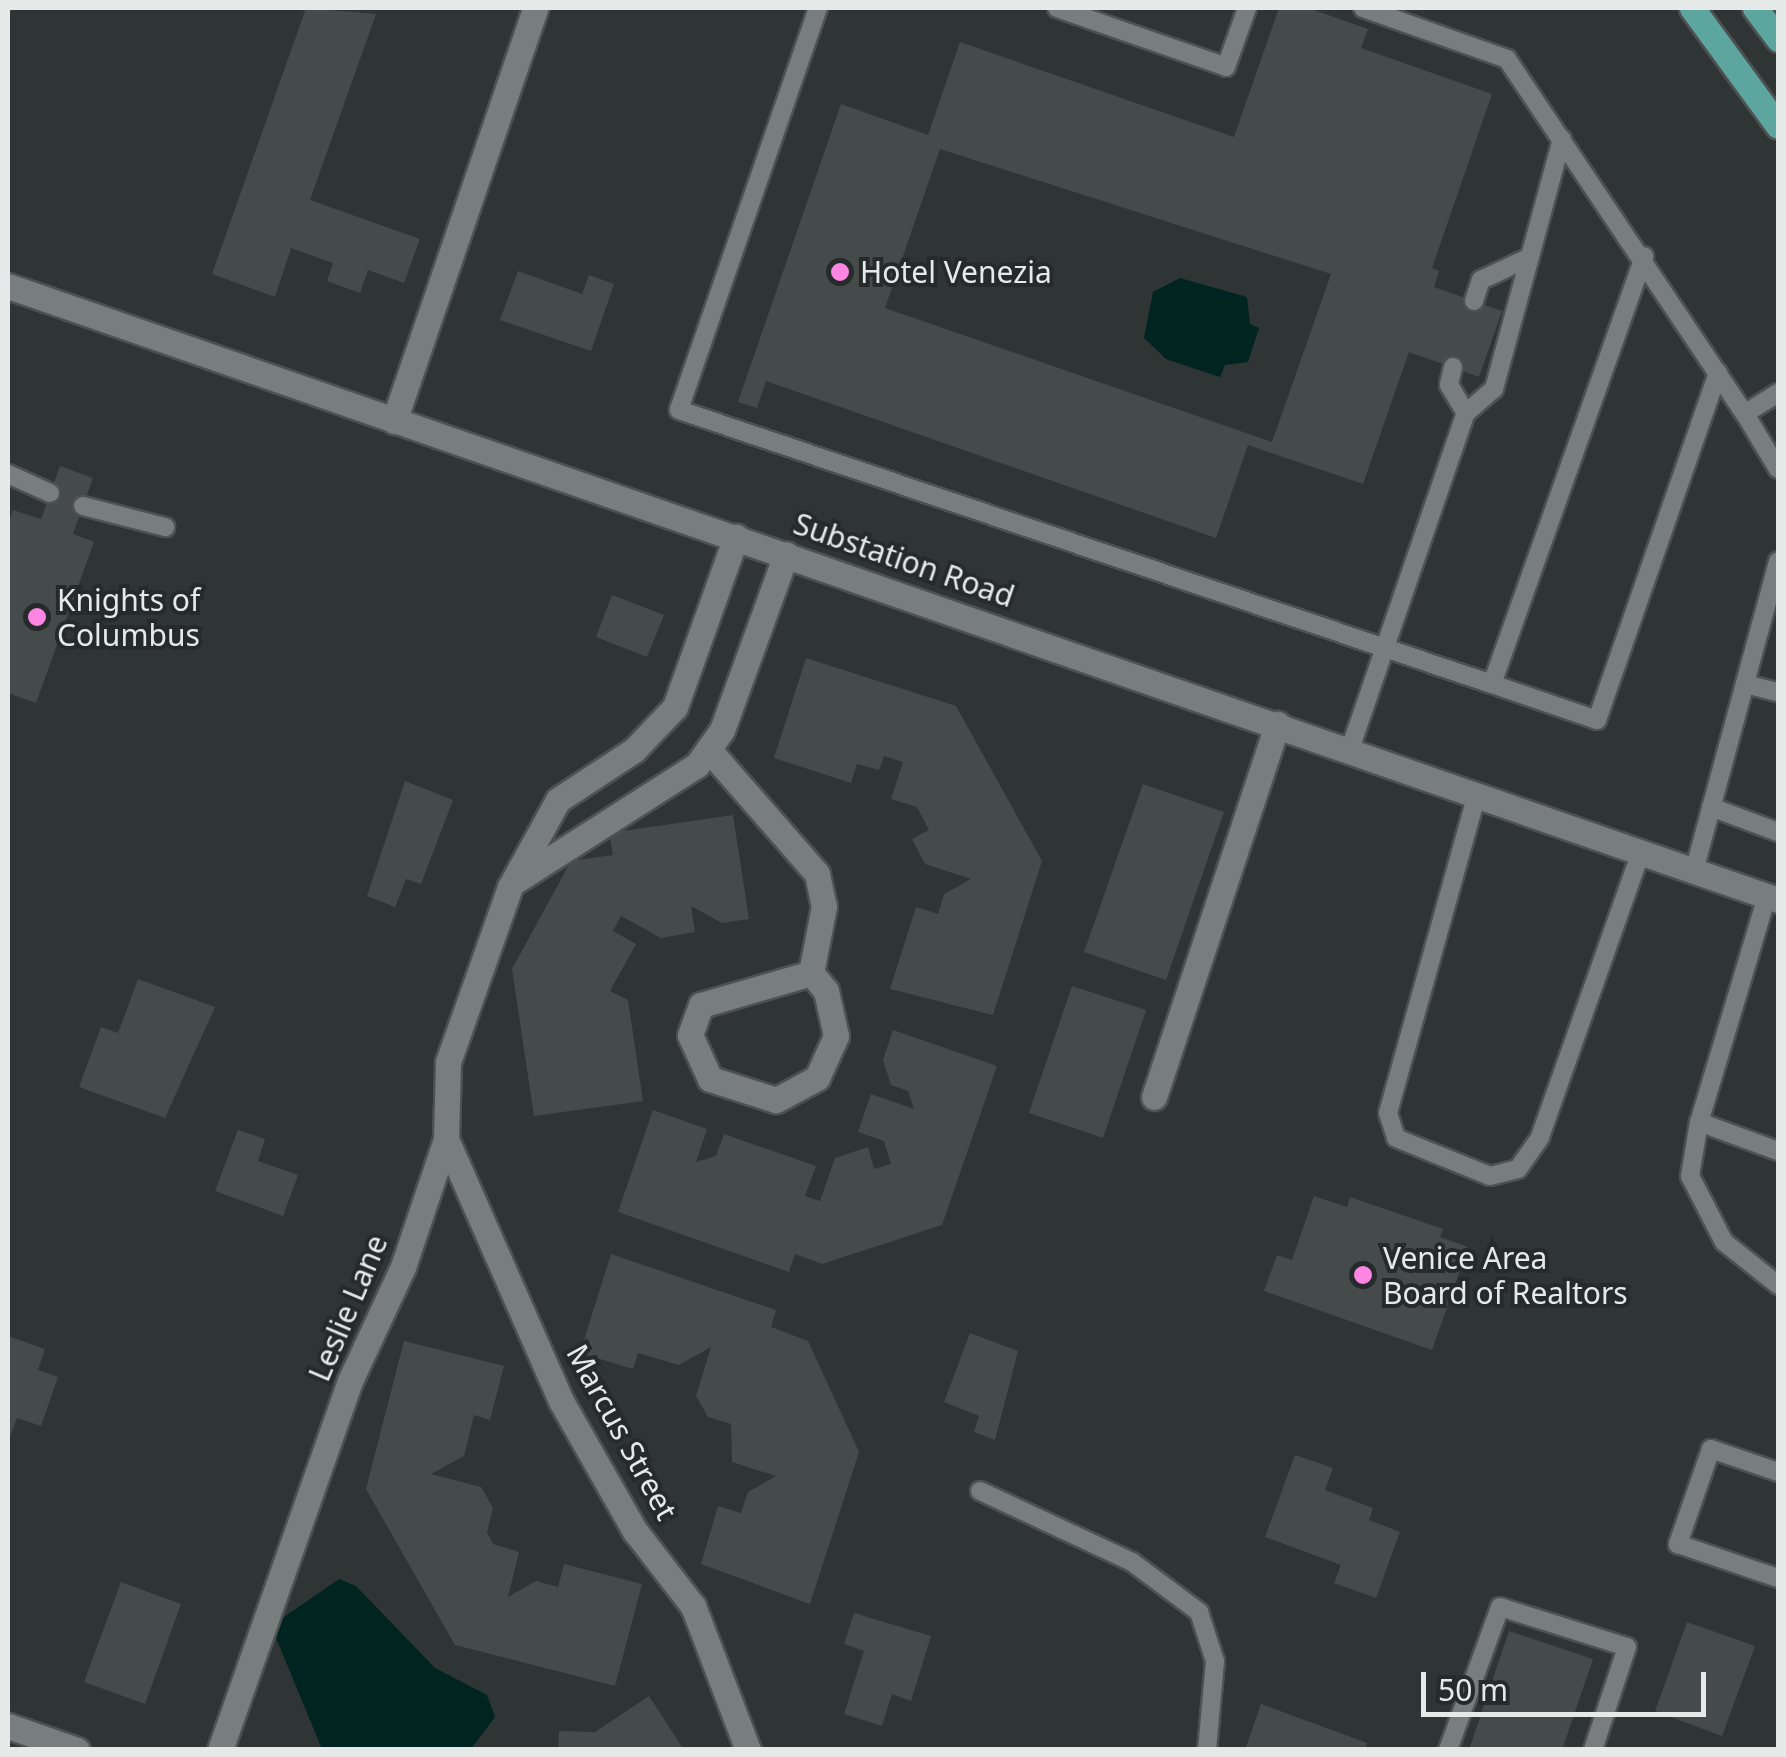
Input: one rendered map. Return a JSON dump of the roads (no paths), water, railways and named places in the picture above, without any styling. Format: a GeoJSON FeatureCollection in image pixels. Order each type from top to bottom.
{"type":"FeatureCollection","features":[{"type":"Feature","properties":{"kind":"main road"},"geometry":{"type":"LineString","coordinates":[[1692,8],[1778,126]]}},
{"type":"Feature","properties":{"kind":"main road"},"geometry":{"type":"LineString","coordinates":[[1755,8],[1778,38]]}},
{"type":"Feature","properties":{"kind":"street"},"geometry":{"type":"LineString","coordinates":[[394,421],[535,8]]}},
{"type":"Feature","properties":{"kind":"street","name":"Substation Road"},"geometry":{"type":"LineString","coordinates":[[8,286],[1773,898]]}},
{"type":"Feature","properties":{"kind":"street","name":"Leslie Lane"},"geometry":{"type":"LineString","coordinates":[[220,1750],[446,1139],[448,1062],[510,886],[558,800],[634,750],[675,707],[736,536]]}},
{"type":"Feature","properties":{"kind":"street"},"geometry":{"type":"LineString","coordinates":[[510,886],[582,833],[683,776],[709,750],[786,554]]}},
{"type":"Feature","properties":{"kind":"street"},"geometry":{"type":"LineString","coordinates":[[1154,1097],[1278,724]]}},
{"type":"Feature","properties":{"kind":"street"},"geometry":{"type":"LineString","coordinates":[[709,750],[817,874],[824,906],[811,973],[830,1002],[836,1036],[817,1078],[776,1100],[710,1079],[690,1035],[701,1005],[811,973]]}},
{"type":"Feature","properties":{"kind":"street","name":"Marcus Street"},"geometry":{"type":"LineString","coordinates":[[446,1139],[561,1401],[635,1530],[693,1606],[748,1750]]}},
{"type":"Feature","properties":{"kind":"street"},"geometry":{"type":"LineString","coordinates":[[8,1726],[77,1750]]}},
{"type":"Feature","properties":{"kind":"lane"},"geometry":{"type":"LineString","coordinates":[[818,8],[679,410],[1597,720],[1718,372]]}},
{"type":"Feature","properties":{"kind":"lane"},"geometry":{"type":"LineString","coordinates":[[1058,8],[1226,67],[1246,8]]}},
{"type":"Feature","properties":{"kind":"lane"},"geometry":{"type":"LineString","coordinates":[[1362,8],[1507,59],[1644,256],[1778,469]]}},
{"type":"Feature","properties":{"kind":"lane"},"geometry":{"type":"LineString","coordinates":[[1350,749],[1380,647],[1466,412],[1494,389],[1562,138]]}},
{"type":"Feature","properties":{"kind":"lane"},"geometry":{"type":"LineString","coordinates":[[1492,684],[1644,256]]}},
{"type":"Feature","properties":{"kind":"lane"},"geometry":{"type":"LineString","coordinates":[[1474,301],[1481,280],[1530,257]]}},
{"type":"Feature","properties":{"kind":"lane"},"geometry":{"type":"LineString","coordinates":[[1453,367],[1449,384],[1466,412]]}},
{"type":"Feature","properties":{"kind":"lane"},"geometry":{"type":"LineString","coordinates":[[1745,414],[1778,394]]}},
{"type":"Feature","properties":{"kind":"lane"},"geometry":{"type":"LineString","coordinates":[[8,474],[50,493]]}},
{"type":"Feature","properties":{"kind":"lane"},"geometry":{"type":"LineString","coordinates":[[83,506],[165,527]]}},
{"type":"Feature","properties":{"kind":"lane"},"geometry":{"type":"LineString","coordinates":[[1694,870],[1778,561]]}},
{"type":"Feature","properties":{"kind":"lane"},"geometry":{"type":"LineString","coordinates":[[1745,684],[1778,692]]}},
{"type":"Feature","properties":{"kind":"lane"},"geometry":{"type":"LineString","coordinates":[[1477,794],[1388,1112],[1396,1138],[1490,1176],[1518,1169],[1540,1137],[1642,852]]}},
{"type":"Feature","properties":{"kind":"lane"},"geometry":{"type":"LineString","coordinates":[[1711,807],[1778,832]]}},
{"type":"Feature","properties":{"kind":"lane"},"geometry":{"type":"LineString","coordinates":[[1773,898],[1698,1122],[1690,1176],[1704,1206],[1742,1262],[1778,1285]]}},
{"type":"Feature","properties":{"kind":"lane"},"geometry":{"type":"LineString","coordinates":[[1698,1122],[1778,1151]]}},
{"type":"Feature","properties":{"kind":"lane"},"geometry":{"type":"LineString","coordinates":[[1778,1472],[1711,1449],[1678,1544],[1778,1578]]}},
{"type":"Feature","properties":{"kind":"lane"},"geometry":{"type":"LineString","coordinates":[[980,1490],[1157,1576],[1199,1612],[1215,1661],[1207,1750]]}},
{"type":"Feature","properties":{"kind":"lane"},"geometry":{"type":"LineString","coordinates":[[1448,1750],[1500,1607],[1627,1647],[1593,1750]]}},
{"type":"Feature","properties":{"kind":"place","name":"Hotel Venezia"},"geometry":{"type":"Point","coordinates":[840,272]}},
{"type":"Feature","properties":{"kind":"place","name":"Knights of Columbus"},"geometry":{"type":"Point","coordinates":[37,617]}},
{"type":"Feature","properties":{"kind":"place","name":"Venice Area Board of Realtors"},"geometry":{"type":"Point","coordinates":[1363,1275]}}]}
